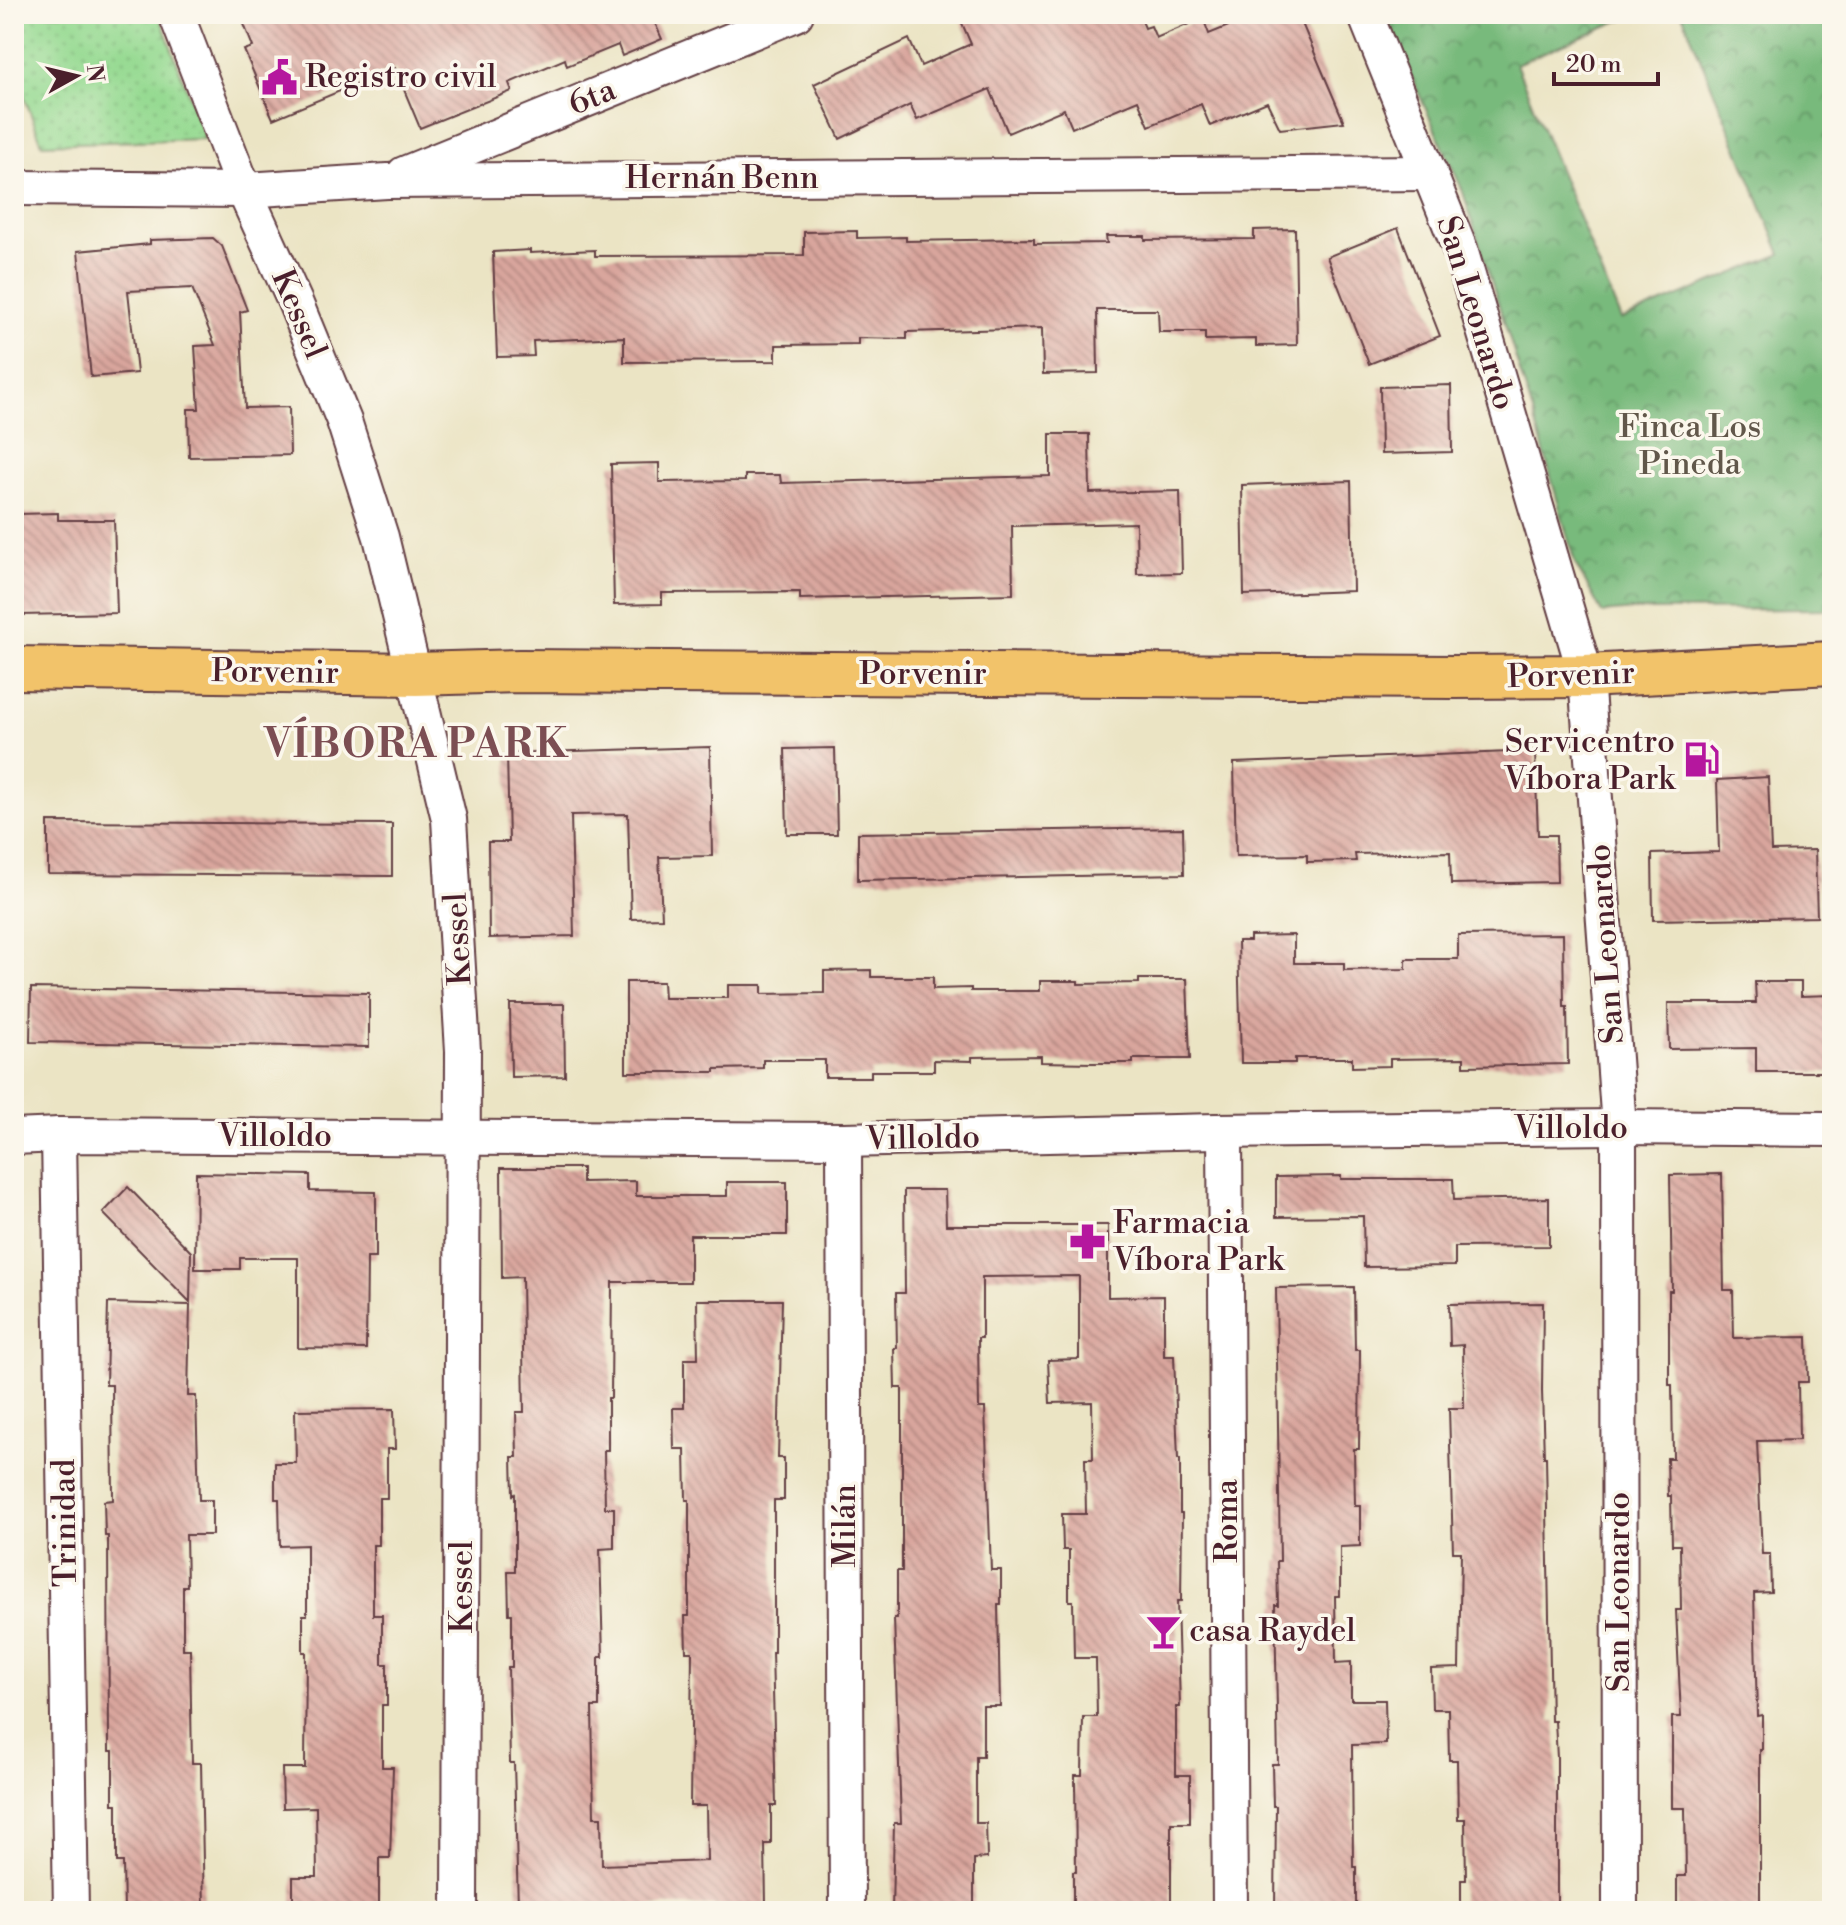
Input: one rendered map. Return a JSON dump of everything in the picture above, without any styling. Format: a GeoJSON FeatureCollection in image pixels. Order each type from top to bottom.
{"type":"FeatureCollection","features":[{"type":"Feature","properties":{"kind":"main road","name":"Porvenir"},"geometry":{"type":"LineString","coordinates":[[14,668],[416,674],[536,671],[1586,676],[1832,663]]}},
{"type":"Feature","properties":{"kind":"street","name":"Kessel"},"geometry":{"type":"LineString","coordinates":[[176,14],[244,190],[344,421],[381,537],[449,819],[460,969],[464,1136],[460,1911]]}},
{"type":"Feature","properties":{"kind":"street","name":"6ta"},"geometry":{"type":"LineString","coordinates":[[387,181],[796,14]]}},
{"type":"Feature","properties":{"kind":"street","name":"San Leonardo"},"geometry":{"type":"LineString","coordinates":[[1365,14],[1460,249],[1586,676],[1619,1127],[1620,1911]]}},
{"type":"Feature","properties":{"kind":"street","name":"Hernán Benn"},"geometry":{"type":"LineString","coordinates":[[14,188],[244,190],[387,181],[1430,173]]}},
{"type":"Feature","properties":{"kind":"street","name":"Villoldo"},"geometry":{"type":"LineString","coordinates":[[14,1137],[464,1136],[844,1140],[1225,1131],[1619,1127],[1832,1129]]}},
{"type":"Feature","properties":{"kind":"street","name":"Roma"},"geometry":{"type":"LineString","coordinates":[[1225,1131],[1230,1911]]}},
{"type":"Feature","properties":{"kind":"street","name":"Trinidad"},"geometry":{"type":"LineString","coordinates":[[59,1135],[71,1911]]}},
{"type":"Feature","properties":{"kind":"street","name":"Milán"},"geometry":{"type":"LineString","coordinates":[[844,1140],[847,1911]]}},
{"type":"Feature","properties":{"kind":"green space"},"geometry":{"type":"Polygon","coordinates":[[[14,14],[159,14],[205,139],[42,144],[14,69],[14,14]]]}},
{"type":"Feature","properties":{"kind":"green space","name":"Finca Los Pineda"},"geometry":{"type":"Polygon","coordinates":[[[1383,14],[1635,14],[1516,64],[1621,320],[1781,254],[1682,14],[1832,14],[1832,609],[1635,610],[1602,613],[1575,563],[1533,413],[1462,189],[1383,14]]]}},
{"type":"Feature","properties":{"kind":"building"},"geometry":{"type":"Polygon","coordinates":[[[240,14],[651,14],[662,39],[622,56],[618,45],[567,66],[565,59],[509,83],[512,91],[420,128],[395,68],[273,119],[244,50],[253,47],[240,14]]]}},
{"type":"Feature","properties":{"kind":"building"},"geometry":{"type":"Polygon","coordinates":[[[958,14],[1139,14],[1145,28],[1151,26],[1156,38],[1203,18],[1209,34],[1258,14],[1298,14],[1344,122],[1280,129],[1267,102],[1210,126],[1201,104],[1149,126],[1138,100],[1072,128],[1064,109],[1008,133],[990,89],[917,120],[910,105],[840,139],[814,84],[909,39],[921,66],[971,44],[958,14]]]}},
{"type":"Feature","properties":{"kind":"building"},"geometry":{"type":"Polygon","coordinates":[[[1398,228],[1440,336],[1369,364],[1327,257],[1398,228]]]}},
{"type":"Feature","properties":{"kind":"building"},"geometry":{"type":"Polygon","coordinates":[[[1295,229],[1297,345],[1256,346],[1256,339],[1205,340],[1205,332],[1159,332],[1158,310],[1097,310],[1098,373],[1043,374],[1042,328],[907,332],[907,339],[858,338],[858,344],[776,345],[776,361],[624,362],[624,337],[533,341],[534,356],[497,357],[493,252],[595,250],[595,256],[804,255],[804,232],[857,231],[857,238],[906,237],[906,241],[1034,239],[1034,244],[1107,243],[1106,236],[1145,236],[1145,240],[1254,239],[1254,230],[1295,229]]]}},
{"type":"Feature","properties":{"kind":"building"},"geometry":{"type":"Polygon","coordinates":[[[213,238],[222,246],[247,310],[240,312],[245,408],[289,407],[290,455],[189,457],[188,409],[199,409],[195,346],[215,345],[192,288],[128,291],[137,373],[91,377],[78,251],[150,244],[150,240],[213,238]]]}},
{"type":"Feature","properties":{"kind":"building"},"geometry":{"type":"Polygon","coordinates":[[[1451,385],[1452,452],[1381,454],[1380,387],[1451,385]]]}},
{"type":"Feature","properties":{"kind":"building"},"geometry":{"type":"Polygon","coordinates":[[[1050,434],[1089,434],[1090,493],[1180,491],[1182,573],[1137,574],[1136,523],[1012,526],[1013,594],[800,599],[800,592],[662,593],[662,604],[614,605],[611,464],[659,463],[659,482],[745,481],[745,475],[780,475],[781,483],[1050,476],[1050,434]]]}},
{"type":"Feature","properties":{"kind":"building"},"geometry":{"type":"Polygon","coordinates":[[[1351,481],[1353,591],[1244,595],[1242,485],[1351,481]]]}},
{"type":"Feature","properties":{"kind":"building"},"geometry":{"type":"Polygon","coordinates":[[[58,513],[58,520],[114,520],[117,613],[20,615],[18,514],[58,513]]]}},
{"type":"Feature","properties":{"kind":"building"},"geometry":{"type":"Polygon","coordinates":[[[710,747],[712,856],[659,857],[662,918],[631,919],[628,814],[571,815],[574,936],[489,938],[488,842],[509,842],[507,753],[710,747]]]}},
{"type":"Feature","properties":{"kind":"building"},"geometry":{"type":"Polygon","coordinates":[[[835,748],[837,834],[787,834],[785,749],[835,748]]]}},
{"type":"Feature","properties":{"kind":"building"},"geometry":{"type":"Polygon","coordinates":[[[1535,751],[1538,835],[1556,835],[1557,882],[1451,884],[1450,852],[1355,854],[1356,861],[1307,862],[1307,855],[1236,856],[1234,763],[1535,751]]]}},
{"type":"Feature","properties":{"kind":"building"},"geometry":{"type":"Polygon","coordinates":[[[1768,777],[1771,851],[1815,850],[1817,917],[1653,920],[1652,854],[1719,852],[1717,780],[1768,777]]]}},
{"type":"Feature","properties":{"kind":"building"},"geometry":{"type":"Polygon","coordinates":[[[48,822],[392,824],[392,876],[48,874],[48,822]]]}},
{"type":"Feature","properties":{"kind":"building"},"geometry":{"type":"Polygon","coordinates":[[[1183,828],[1184,874],[858,880],[858,833],[1183,828]]]}},
{"type":"Feature","properties":{"kind":"building"},"geometry":{"type":"Polygon","coordinates":[[[1563,934],[1568,1064],[1464,1066],[1464,1058],[1390,1059],[1390,1066],[1352,1067],[1352,1058],[1295,1058],[1295,1063],[1241,1063],[1238,941],[1250,941],[1250,936],[1294,935],[1294,963],[1344,963],[1344,970],[1406,969],[1406,959],[1458,959],[1458,935],[1563,934]]]}},
{"type":"Feature","properties":{"kind":"building"},"geometry":{"type":"Polygon","coordinates":[[[871,970],[871,977],[933,977],[933,989],[971,988],[971,991],[1040,991],[1040,981],[1078,981],[1078,984],[1187,979],[1190,1059],[1092,1063],[1041,1062],[1041,1056],[972,1057],[972,1061],[934,1060],[934,1071],[871,1071],[871,1077],[825,1077],[825,1060],[763,1060],[763,1068],[715,1069],[715,1072],[626,1072],[626,982],[663,982],[664,998],[728,998],[728,985],[762,985],[762,994],[824,993],[824,971],[871,970]]]}},
{"type":"Feature","properties":{"kind":"building"},"geometry":{"type":"Polygon","coordinates":[[[1755,982],[1801,982],[1801,996],[1832,995],[1832,1072],[1756,1072],[1756,1048],[1669,1049],[1668,1003],[1756,1003],[1755,982]]]}},
{"type":"Feature","properties":{"kind":"building"},"geometry":{"type":"Polygon","coordinates":[[[31,988],[369,993],[369,1047],[30,1042],[31,988]]]}},
{"type":"Feature","properties":{"kind":"building"},"geometry":{"type":"Polygon","coordinates":[[[510,1004],[564,1004],[565,1076],[511,1077],[510,1004]]]}},
{"type":"Feature","properties":{"kind":"building"},"geometry":{"type":"Polygon","coordinates":[[[501,1168],[582,1168],[582,1182],[636,1181],[636,1196],[727,1196],[727,1182],[787,1182],[787,1235],[690,1235],[690,1282],[612,1282],[611,1398],[608,1398],[608,1450],[604,1450],[605,1508],[614,1508],[614,1548],[600,1549],[603,1657],[599,1657],[599,1707],[592,1707],[594,1817],[601,1817],[602,1865],[707,1861],[706,1806],[690,1806],[692,1652],[686,1652],[685,1616],[689,1616],[689,1500],[686,1500],[685,1449],[674,1449],[673,1408],[684,1408],[684,1359],[698,1359],[697,1300],[782,1300],[778,1458],[784,1458],[784,1500],[774,1500],[772,1652],[776,1806],[771,1806],[771,1844],[765,1844],[766,1906],[518,1906],[514,1763],[510,1763],[508,1667],[512,1667],[512,1614],[509,1614],[508,1571],[515,1571],[512,1457],[517,1457],[516,1412],[524,1412],[522,1277],[502,1278],[501,1168]]]}},
{"type":"Feature","properties":{"kind":"building"},"geometry":{"type":"Polygon","coordinates":[[[196,1173],[310,1175],[310,1191],[376,1192],[376,1258],[367,1258],[366,1349],[298,1348],[298,1258],[240,1258],[240,1269],[195,1269],[196,1173]]]}},
{"type":"Feature","properties":{"kind":"building"},"geometry":{"type":"Polygon","coordinates":[[[1722,1174],[1724,1290],[1733,1290],[1734,1338],[1807,1337],[1808,1382],[1798,1382],[1799,1440],[1757,1441],[1762,1554],[1770,1554],[1771,1592],[1754,1593],[1757,1716],[1762,1715],[1760,1909],[1677,1910],[1677,1876],[1686,1876],[1685,1808],[1672,1808],[1672,1717],[1681,1717],[1676,1610],[1681,1610],[1680,1545],[1672,1545],[1667,1458],[1673,1458],[1672,1385],[1669,1385],[1669,1291],[1672,1291],[1670,1175],[1722,1174]]]}},
{"type":"Feature","properties":{"kind":"building"},"geometry":{"type":"Polygon","coordinates":[[[1341,1176],[1341,1179],[1453,1179],[1454,1200],[1549,1198],[1549,1246],[1455,1247],[1455,1266],[1364,1267],[1363,1216],[1276,1217],[1276,1177],[1341,1176]]]}},
{"type":"Feature","properties":{"kind":"building"},"geometry":{"type":"Polygon","coordinates":[[[128,1187],[191,1252],[190,1302],[103,1213],[128,1187]]]}},
{"type":"Feature","properties":{"kind":"building"},"geometry":{"type":"Polygon","coordinates":[[[904,1190],[945,1190],[946,1225],[1108,1225],[1108,1297],[1164,1296],[1164,1356],[1174,1356],[1182,1513],[1181,1601],[1177,1601],[1180,1707],[1176,1707],[1176,1775],[1190,1775],[1190,1823],[1171,1823],[1171,1911],[1073,1911],[1073,1872],[1076,1872],[1075,1775],[1082,1775],[1083,1717],[1097,1717],[1096,1658],[1074,1658],[1069,1550],[1063,1550],[1062,1514],[1086,1514],[1085,1459],[1093,1459],[1092,1402],[1050,1403],[1048,1360],[1079,1359],[1079,1276],[982,1277],[982,1338],[978,1338],[979,1408],[985,1408],[991,1570],[1001,1570],[1001,1605],[998,1605],[1000,1706],[983,1706],[983,1757],[976,1757],[976,1823],[986,1823],[987,1858],[974,1859],[974,1911],[892,1911],[894,1823],[901,1823],[894,1618],[897,1618],[897,1571],[902,1571],[902,1388],[895,1388],[894,1348],[897,1348],[896,1293],[905,1293],[904,1190]]]}},
{"type":"Feature","properties":{"kind":"building"},"geometry":{"type":"Polygon","coordinates":[[[1354,1287],[1355,1350],[1360,1350],[1359,1449],[1354,1449],[1355,1506],[1360,1506],[1360,1546],[1340,1547],[1340,1596],[1335,1596],[1336,1663],[1351,1662],[1351,1700],[1385,1700],[1386,1744],[1352,1745],[1356,1910],[1275,1911],[1276,1806],[1273,1806],[1272,1764],[1278,1764],[1275,1605],[1278,1605],[1277,1561],[1280,1561],[1276,1288],[1354,1287]]]}},
{"type":"Feature","properties":{"kind":"building"},"geometry":{"type":"Polygon","coordinates":[[[108,1303],[190,1305],[188,1396],[196,1396],[199,1500],[212,1500],[212,1535],[186,1535],[187,1586],[183,1586],[183,1649],[190,1649],[192,1763],[201,1763],[204,1911],[124,1911],[123,1862],[117,1862],[117,1804],[113,1804],[113,1751],[109,1751],[108,1536],[105,1536],[104,1501],[113,1500],[112,1385],[106,1385],[108,1303]]]}},
{"type":"Feature","properties":{"kind":"building"},"geometry":{"type":"Polygon","coordinates":[[[1543,1303],[1542,1391],[1551,1721],[1555,1721],[1557,1758],[1557,1911],[1461,1911],[1461,1880],[1466,1880],[1465,1819],[1458,1819],[1457,1760],[1449,1760],[1448,1709],[1432,1709],[1431,1669],[1459,1668],[1461,1552],[1453,1552],[1449,1408],[1464,1408],[1463,1345],[1450,1346],[1449,1304],[1543,1303]]]}},
{"type":"Feature","properties":{"kind":"building"},"geometry":{"type":"Polygon","coordinates":[[[394,1409],[395,1449],[387,1449],[387,1498],[379,1498],[379,1545],[373,1545],[373,1615],[382,1615],[382,1664],[387,1664],[387,1705],[382,1705],[382,1767],[393,1767],[390,1858],[379,1858],[379,1911],[293,1911],[293,1877],[317,1877],[316,1807],[283,1808],[282,1768],[305,1768],[306,1652],[303,1652],[303,1615],[307,1615],[307,1545],[280,1546],[275,1463],[296,1463],[295,1410],[394,1409]]]}},
{"type":"Feature","properties":{"kind":"place","name":"Registro civil"},"geometry":{"type":"Point","coordinates":[279,77]}},
{"type":"Feature","properties":{"kind":"place","name":"Servicentro Víbora Park"},"geometry":{"type":"Point","coordinates":[1701,760]}},
{"type":"Feature","properties":{"kind":"place","name":"Farmacia Víbora Park"},"geometry":{"type":"Point","coordinates":[1087,1241]}},
{"type":"Feature","properties":{"kind":"place","name":"casa Raydel"},"geometry":{"type":"Point","coordinates":[1163,1631]}},
{"type":"Feature","properties":{"kind":"district","name":"VÍBORA PARK"},"geometry":{"type":"Point","coordinates":[417,745]}}]}
